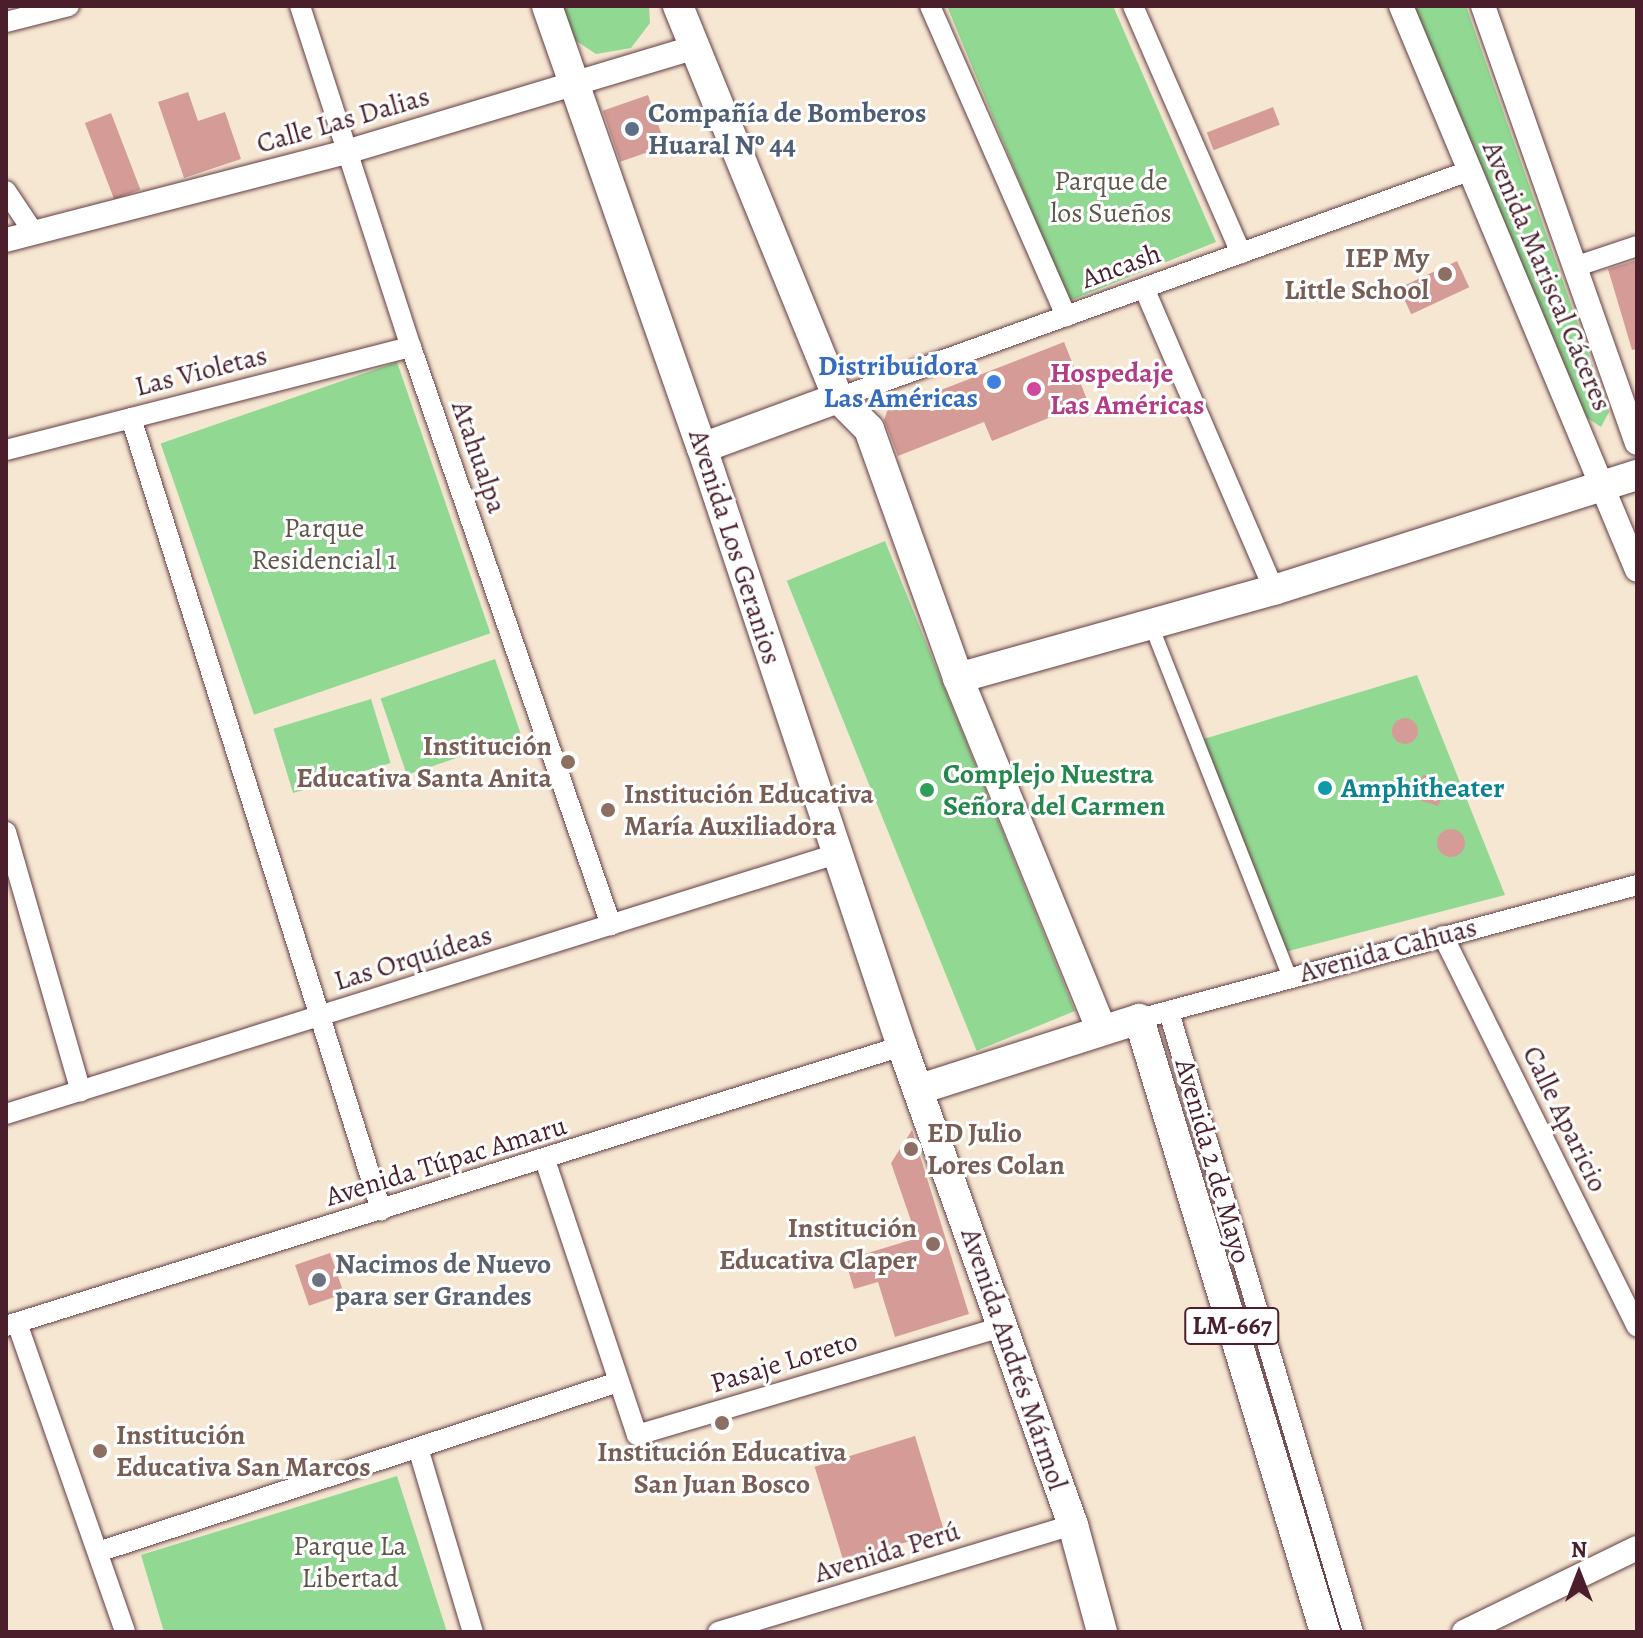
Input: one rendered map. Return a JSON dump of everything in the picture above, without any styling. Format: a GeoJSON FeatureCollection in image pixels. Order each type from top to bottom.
{"type":"FeatureCollection","features":[{"type":"Feature","properties":{"kind":"main road","name":"Avenida Los Geranios"},"geometry":{"type":"LineString","coordinates":[[547,6],[702,448],[902,1046],[920,1089]]}},
{"type":"Feature","properties":{"kind":"main road"},"geometry":{"type":"LineString","coordinates":[[678,6],[838,398],[869,429],[958,678],[1101,1029]]}},
{"type":"Feature","properties":{"kind":"main road"},"geometry":{"type":"LineString","coordinates":[[702,448],[838,398]]}},
{"type":"Feature","properties":{"kind":"main road"},"geometry":{"type":"LineString","coordinates":[[958,678],[1274,590],[1605,489],[1637,475]]}},
{"type":"Feature","properties":{"kind":"main road"},"geometry":{"type":"LineString","coordinates":[[920,1089],[1139,1019]]}},
{"type":"Feature","properties":{"kind":"main road","name":"Avenida 2 de Mayo"},"geometry":{"type":"LineString","coordinates":[[1139,1019],[1325,1632]]}},
{"type":"Feature","properties":{"kind":"main road","name":"Avenida Andrés Mármol"},"geometry":{"type":"LineString","coordinates":[[920,1089],[1073,1525],[1102,1632]]}},
{"type":"Feature","properties":{"kind":"street"},"geometry":{"type":"LineString","coordinates":[[6,22],[69,6]]}},
{"type":"Feature","properties":{"kind":"street","name":"Atahualpa"},"geometry":{"type":"LineString","coordinates":[[300,6],[411,347],[611,925]]}},
{"type":"Feature","properties":{"kind":"street"},"geometry":{"type":"LineString","coordinates":[[930,6],[1066,316]]}},
{"type":"Feature","properties":{"kind":"street"},"geometry":{"type":"LineString","coordinates":[[1133,6],[1241,253]]}},
{"type":"Feature","properties":{"kind":"street","name":"Avenida Mariscal Cáceres"},"geometry":{"type":"LineString","coordinates":[[1401,6],[1637,570]]}},
{"type":"Feature","properties":{"kind":"street"},"geometry":{"type":"LineString","coordinates":[[1483,6],[1637,443]]}},
{"type":"Feature","properties":{"kind":"street","name":"Calle Las Dalias"},"geometry":{"type":"LineString","coordinates":[[6,240],[346,152],[693,48]]}},
{"type":"Feature","properties":{"kind":"street","name":"Ancash"},"geometry":{"type":"LineString","coordinates":[[838,398],[1469,171]]}},
{"type":"Feature","properties":{"kind":"street"},"geometry":{"type":"LineString","coordinates":[[6,191],[34,233]]}},
{"type":"Feature","properties":{"kind":"street"},"geometry":{"type":"LineString","coordinates":[[1574,267],[1637,246]]}},
{"type":"Feature","properties":{"kind":"street"},"geometry":{"type":"LineString","coordinates":[[1144,288],[1274,590]]}},
{"type":"Feature","properties":{"kind":"street","name":"Las Violetas"},"geometry":{"type":"LineString","coordinates":[[6,450],[411,347]]}},
{"type":"Feature","properties":{"kind":"street"},"geometry":{"type":"LineString","coordinates":[[131,418],[316,1017],[381,1210]]}},
{"type":"Feature","properties":{"kind":"street"},"geometry":{"type":"LineString","coordinates":[[1151,625],[1289,976]]}},
{"type":"Feature","properties":{"kind":"street"},"geometry":{"type":"LineString","coordinates":[[6,832],[14,887],[81,1091]]}},
{"type":"Feature","properties":{"kind":"street","name":"Las Orquídeas"},"geometry":{"type":"LineString","coordinates":[[6,1114],[836,854]]}},
{"type":"Feature","properties":{"kind":"street","name":"Avenida Cahuas"},"geometry":{"type":"LineString","coordinates":[[1139,1019],[1289,976],[1637,885]]}},
{"type":"Feature","properties":{"kind":"street","name":"Calle Aparicio"},"geometry":{"type":"LineString","coordinates":[[1443,936],[1637,1327]]}},
{"type":"Feature","properties":{"kind":"street","name":"Avenida 2 de Mayo"},"geometry":{"type":"LineString","coordinates":[[1169,1012],[1353,1632]]}},
{"type":"Feature","properties":{"kind":"street","name":"Avenida Túpac Amaru"},"geometry":{"type":"LineString","coordinates":[[12,1324],[902,1046]]}},
{"type":"Feature","properties":{"kind":"street"},"geometry":{"type":"LineString","coordinates":[[98,1552],[618,1382],[545,1160]]}},
{"type":"Feature","properties":{"kind":"street"},"geometry":{"type":"LineString","coordinates":[[12,1324],[125,1632]]}},
{"type":"Feature","properties":{"kind":"street","name":"Pasaje Loreto"},"geometry":{"type":"LineString","coordinates":[[618,1382],[637,1435],[1001,1327]]}},
{"type":"Feature","properties":{"kind":"street"},"geometry":{"type":"LineString","coordinates":[[418,1448],[473,1632]]}},
{"type":"Feature","properties":{"kind":"street","name":"Avenida Perú"},"geometry":{"type":"LineString","coordinates":[[718,1632],[1073,1525]]}},
{"type":"Feature","properties":{"kind":"street"},"geometry":{"type":"LineString","coordinates":[[1464,1632],[1637,1548]]}},
{"type":"Feature","properties":{"kind":"green space"},"geometry":{"type":"Polygon","coordinates":[[[558,6],[649,6],[650,23],[631,48],[596,54],[570,37],[558,6]]]}},
{"type":"Feature","properties":{"kind":"green space","name":"Parque de los Sueños"},"geometry":{"type":"Polygon","coordinates":[[[947,6],[1113,6],[1216,242],[1069,301],[947,6]]]}},
{"type":"Feature","properties":{"kind":"green space"},"geometry":{"type":"Polygon","coordinates":[[[1412,6],[1466,6],[1609,412],[1601,427],[1584,416],[1412,6]]]}},
{"type":"Feature","properties":{"kind":"green space","name":"Parque Residencial 1"},"geometry":{"type":"Polygon","coordinates":[[[397,362],[490,633],[254,715],[161,443],[397,362]]]}},
{"type":"Feature","properties":{"kind":"green space","name":"Complejo Nuestra Señora del Carmen"},"geometry":{"type":"Polygon","coordinates":[[[885,541],[1075,1011],[977,1051],[787,581],[885,541]]]}},
{"type":"Feature","properties":{"kind":"green space"},"geometry":{"type":"Polygon","coordinates":[[[495,659],[521,736],[407,775],[381,698],[495,659]]]}},
{"type":"Feature","properties":{"kind":"green space"},"geometry":{"type":"Polygon","coordinates":[[[1417,675],[1505,895],[1281,953],[1197,741],[1417,675]]]}},
{"type":"Feature","properties":{"kind":"green space"},"geometry":{"type":"Polygon","coordinates":[[[371,699],[391,763],[293,793],[273,729],[371,699]]]}},
{"type":"Feature","properties":{"kind":"green space","name":"Parque La Libertad"},"geometry":{"type":"Polygon","coordinates":[[[397,1476],[447,1632],[164,1632],[141,1555],[397,1476]]]}},
{"type":"Feature","properties":{"kind":"building"},"geometry":{"type":"Polygon","coordinates":[[[188,92],[198,121],[225,112],[241,159],[184,178],[158,102],[188,92]]]}},
{"type":"Feature","properties":{"kind":"building","name":"Compañía de Bomberos Huaral Nº 44"},"geometry":{"type":"Polygon","coordinates":[[[648,95],[666,146],[620,162],[603,111],[648,95]]]}},
{"type":"Feature","properties":{"kind":"building"},"geometry":{"type":"Polygon","coordinates":[[[1273,107],[1280,125],[1214,150],[1207,132],[1273,107]]]}},
{"type":"Feature","properties":{"kind":"building"},"geometry":{"type":"Polygon","coordinates":[[[111,113],[140,190],[114,200],[85,123],[111,113]]]}},
{"type":"Feature","properties":{"kind":"building"},"geometry":{"type":"Polygon","coordinates":[[[1637,260],[1637,349],[1632,350],[1608,269],[1637,260]]]}},
{"type":"Feature","properties":{"kind":"building","name":"IEP My Little School"},"geometry":{"type":"Polygon","coordinates":[[[1457,261],[1469,287],[1411,314],[1399,288],[1457,261]]]}},
{"type":"Feature","properties":{"kind":"building"},"geometry":{"type":"Polygon","coordinates":[[[1064,342],[1088,402],[992,441],[984,422],[898,456],[884,420],[887,411],[1064,342]]]}},
{"type":"Feature","properties":{"kind":"building"},"geometry":{"type":"Polygon","coordinates":[[[1405,718],[1414,722],[1418,731],[1414,740],[1405,744],[1396,740],[1392,731],[1396,722],[1405,718]]]}},
{"type":"Feature","properties":{"kind":"building"},"geometry":{"type":"Polygon","coordinates":[[[1423,775],[1437,777],[1444,794],[1438,806],[1422,801],[1416,792],[1423,775]]]}},
{"type":"Feature","properties":{"kind":"building"},"geometry":{"type":"Polygon","coordinates":[[[1451,829],[1461,833],[1465,843],[1461,853],[1451,857],[1441,853],[1437,843],[1441,833],[1451,829]]]}},
{"type":"Feature","properties":{"kind":"building"},"geometry":{"type":"Polygon","coordinates":[[[912,1130],[969,1314],[895,1337],[878,1282],[854,1289],[845,1260],[917,1238],[891,1163],[912,1130]]]}},
{"type":"Feature","properties":{"kind":"building","name":"Nacimos de Nuevo para ser Grandes"},"geometry":{"type":"Polygon","coordinates":[[[330,1253],[344,1294],[309,1306],[295,1265],[330,1253]]]}},
{"type":"Feature","properties":{"kind":"building"},"geometry":{"type":"Polygon","coordinates":[[[915,1436],[944,1531],[844,1561],[815,1467],[915,1436]]]}},
{"type":"Feature","properties":{"kind":"place","name":"Compañía de Bomberos Huaral Nº 44"},"geometry":{"type":"Point","coordinates":[632,129]}},
{"type":"Feature","properties":{"kind":"place","name":"IEP My Little School"},"geometry":{"type":"Point","coordinates":[1445,274]}},
{"type":"Feature","properties":{"kind":"place","name":"Distribuidora Las Américas"},"geometry":{"type":"Point","coordinates":[994,382]}},
{"type":"Feature","properties":{"kind":"place","name":"Hospedaje Las Américas"},"geometry":{"type":"Point","coordinates":[1034,389]}},
{"type":"Feature","properties":{"kind":"place","name":"Institución Educativa Santa Anita"},"geometry":{"type":"Point","coordinates":[568,762]}},
{"type":"Feature","properties":{"kind":"place","name":"Amphitheater"},"geometry":{"type":"Point","coordinates":[1325,788]}},
{"type":"Feature","properties":{"kind":"place","name":"Complejo Nuestra Señora del Carmen"},"geometry":{"type":"Point","coordinates":[927,790]}},
{"type":"Feature","properties":{"kind":"place","name":"Institución Educativa María Auxiliadora"},"geometry":{"type":"Point","coordinates":[608,810]}},
{"type":"Feature","properties":{"kind":"place","name":"ED Julio Lores Colan"},"geometry":{"type":"Point","coordinates":[911,1149]}},
{"type":"Feature","properties":{"kind":"place","name":"Institución Educativa Claper"},"geometry":{"type":"Point","coordinates":[933,1244]}},
{"type":"Feature","properties":{"kind":"place","name":"Nacimos de Nuevo para ser Grandes"},"geometry":{"type":"Point","coordinates":[319,1280]}},
{"type":"Feature","properties":{"kind":"place","name":"Institución Educativa San Juan Bosco"},"geometry":{"type":"Point","coordinates":[722,1423]}},
{"type":"Feature","properties":{"kind":"place","name":"Institución Educativa San Marcos"},"geometry":{"type":"Point","coordinates":[100,1451]}}]}
